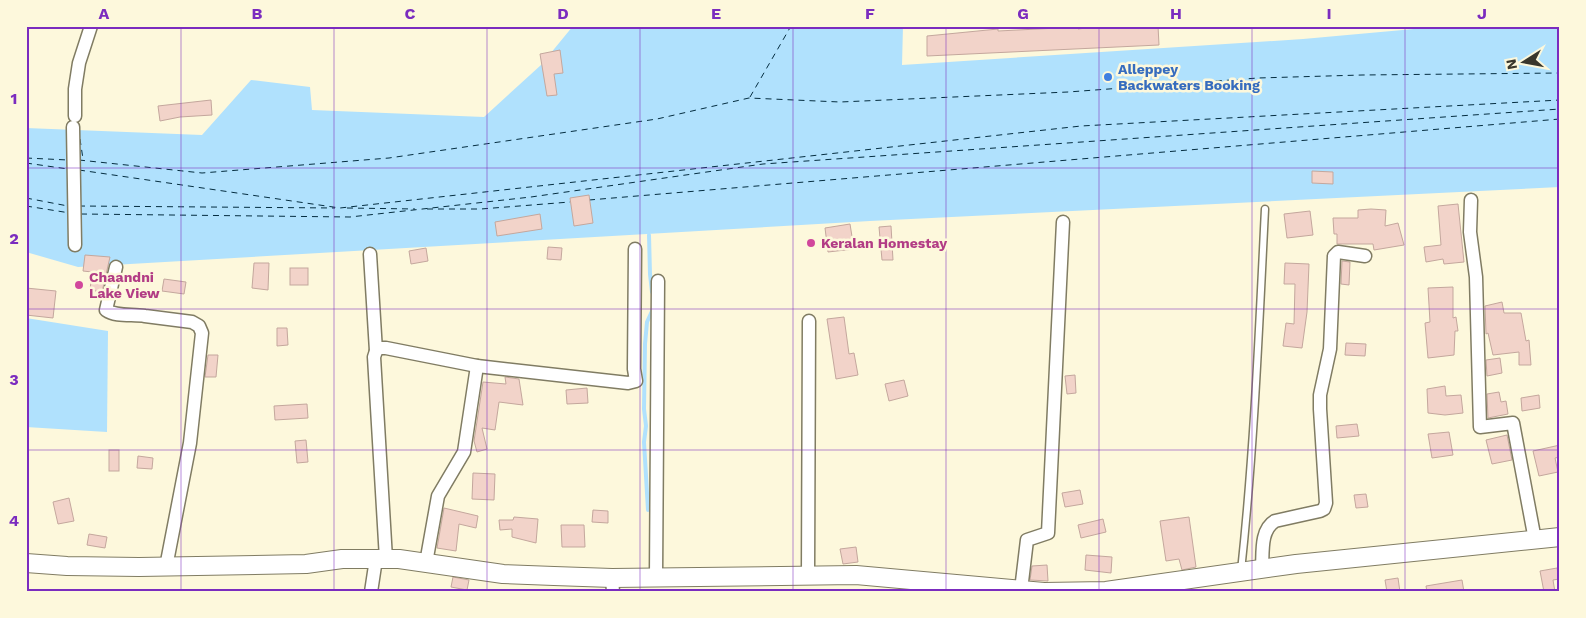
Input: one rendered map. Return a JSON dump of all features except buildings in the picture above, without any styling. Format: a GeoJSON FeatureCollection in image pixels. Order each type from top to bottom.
{"type":"FeatureCollection","features":[{"type":"Feature","properties":{"kind":"main road"},"geometry":{"type":"LineString","coordinates":[[26,563],[67,566],[166,567],[306,564],[342,559],[381,559],[613,585],[656,577],[856,575],[922,580],[940,588],[1044,592],[1137,589],[1262,569],[1387,554],[1560,537]]}},
{"type":"Feature","properties":{"kind":"street"},"geometry":{"type":"LineString","coordinates":[[75,245],[75,90],[79,63],[91,26]]}},
{"type":"Feature","properties":{"kind":"street"},"geometry":{"type":"LineString","coordinates":[[1471,200],[1470,232],[1476,277],[1480,427],[1513,423],[1535,540]]}},
{"type":"Feature","properties":{"kind":"street"},"geometry":{"type":"LineString","coordinates":[[1020,590],[1027,540],[1048,533],[1064,222]]}},
{"type":"Feature","properties":{"kind":"street"},"geometry":{"type":"LineString","coordinates":[[376,351],[380,348],[386,348],[477,366],[628,383],[636,381],[634,369],[635,249]]}},
{"type":"Feature","properties":{"kind":"street"},"geometry":{"type":"LineString","coordinates":[[1262,569],[1265,530],[1269,525],[1275,521],[1320,511],[1324,509],[1326,503],[1320,395],[1330,349],[1334,256],[1338,252],[1365,256]]}},
{"type":"Feature","properties":{"kind":"street"},"geometry":{"type":"LineString","coordinates":[[370,254],[376,351],[374,357],[381,559],[371,592]]}},
{"type":"Feature","properties":{"kind":"street"},"geometry":{"type":"LineString","coordinates":[[116,267],[106,310],[110,313],[122,315],[192,322],[199,326],[202,333],[190,443],[166,567]]}},
{"type":"Feature","properties":{"kind":"street"},"geometry":{"type":"LineString","coordinates":[[656,577],[658,281]]}},
{"type":"Feature","properties":{"kind":"street"},"geometry":{"type":"LineString","coordinates":[[808,576],[809,320]]}},
{"type":"Feature","properties":{"kind":"street"},"geometry":{"type":"LineString","coordinates":[[426,563],[438,496],[464,452],[477,366]]}},
{"type":"Feature","properties":{"kind":"lane"},"geometry":{"type":"LineString","coordinates":[[1240,572],[1257,376],[1265,209]]}},
{"type":"Feature","properties":{"kind":"water"},"geometry":{"type":"Polygon","coordinates":[[[573,26],[903,26],[902,65],[1303,39],[1447,26],[1560,26],[1560,187],[870,221],[78,267],[26,252],[26,128],[202,135],[251,80],[310,87],[312,110],[484,117],[541,65],[573,26]]]}},
{"type":"Feature","properties":{"kind":"water"},"geometry":{"type":"Polygon","coordinates":[[[26,318],[108,331],[107,432],[26,427],[26,318]]]}},
{"type":"Feature","properties":{"kind":"waterway"},"geometry":{"type":"LineString","coordinates":[[649,235],[652,292]]}},
{"type":"Feature","properties":{"kind":"waterway"},"geometry":{"type":"LineString","coordinates":[[648,510],[644,442],[646,426],[644,409],[645,344],[647,322],[653,309]]}},
{"type":"Feature","properties":{"kind":"ferry route"},"geometry":{"type":"LineString","coordinates":[[750,97],[791,26]]}},
{"type":"Feature","properties":{"kind":"ferry route"},"geometry":{"type":"LineString","coordinates":[[79,160],[202,173],[389,158],[657,119],[749,98],[840,102],[1068,92],[1258,78],[1560,73]]}},
{"type":"Feature","properties":{"kind":"ferry route"},"geometry":{"type":"LineString","coordinates":[[79,170],[340,208],[1081,126],[1560,100]]}},
{"type":"Feature","properties":{"kind":"ferry route"},"geometry":{"type":"LineString","coordinates":[[81,214],[350,217],[531,197],[763,164],[1560,109]]}},
{"type":"Feature","properties":{"kind":"ferry route"},"geometry":{"type":"LineString","coordinates":[[589,200],[1560,119]]}},
{"type":"Feature","properties":{"kind":"ferry route"},"geometry":{"type":"LineString","coordinates":[[80,139],[83,159]]}},
{"type":"Feature","properties":{"kind":"ferry route"},"geometry":{"type":"LineString","coordinates":[[26,158],[68,160]]}},
{"type":"Feature","properties":{"kind":"ferry route"},"geometry":{"type":"LineString","coordinates":[[26,163],[68,169]]}},
{"type":"Feature","properties":{"kind":"ferry route"},"geometry":{"type":"LineString","coordinates":[[26,198],[68,206]]}},
{"type":"Feature","properties":{"kind":"ferry route"},"geometry":{"type":"LineString","coordinates":[[427,209],[481,209],[570,202]]}},
{"type":"Feature","properties":{"kind":"ferry route"},"geometry":{"type":"LineString","coordinates":[[26,206],[70,213]]}},
{"type":"Feature","properties":{"kind":"ferry route"},"geometry":{"type":"LineString","coordinates":[[79,206],[335,208]]}},
{"type":"Feature","properties":{"kind":"ferry route"},"geometry":{"type":"LineString","coordinates":[[347,208],[415,209]]}},
{"type":"Feature","properties":{"kind":"place","name":"Alleppey Backwaters Booking"},"geometry":{"type":"Point","coordinates":[1108,77]}},
{"type":"Feature","properties":{"kind":"place","name":"Keralan Homestay"},"geometry":{"type":"Point","coordinates":[811,243]}},
{"type":"Feature","properties":{"kind":"place","name":"Chaandni Lake View"},"geometry":{"type":"Point","coordinates":[79,285]}}]}
